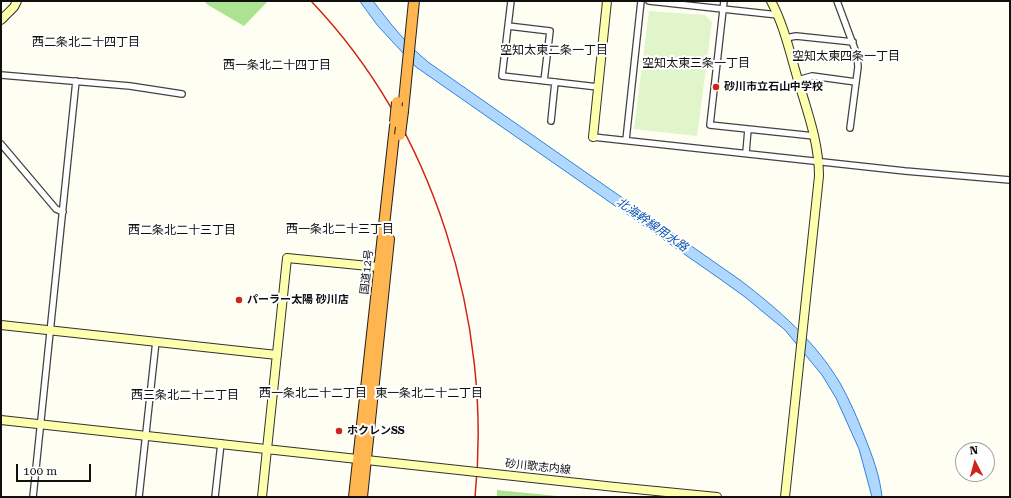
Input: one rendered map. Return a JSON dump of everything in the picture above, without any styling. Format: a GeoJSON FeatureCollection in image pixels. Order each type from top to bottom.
{"type":"FeatureCollection","features":[{"type":"Feature","properties":{"kind":"highway","name":"国道12号"},"geometry":{"type":"LineString","coordinates":[[408,1],[408,28]]}},
{"type":"Feature","properties":{"kind":"highway","name":"国道12号"},"geometry":{"type":"LineString","coordinates":[[362,497],[362,459],[379,267],[398,102],[408,28],[414,1]]}},
{"type":"Feature","properties":{"kind":"highway","name":"国道12号"},"geometry":{"type":"LineString","coordinates":[[354,497],[362,459],[403,111],[404,64]]}},
{"type":"Feature","properties":{"kind":"street"},"geometry":{"type":"LineString","coordinates":[[1,20],[14,7],[17,1]]}},
{"type":"Feature","properties":{"kind":"street"},"geometry":{"type":"LineString","coordinates":[[511,1],[502,76],[598,87]]}},
{"type":"Feature","properties":{"kind":"street"},"geometry":{"type":"LineString","coordinates":[[607,1],[592,137],[1010,180]]}},
{"type":"Feature","properties":{"kind":"street"},"geometry":{"type":"LineString","coordinates":[[626,140],[641,1]]}},
{"type":"Feature","properties":{"kind":"street"},"geometry":{"type":"LineString","coordinates":[[649,1],[778,15]]}},
{"type":"Feature","properties":{"kind":"street"},"geometry":{"type":"LineString","coordinates":[[724,1],[710,125],[814,136]]}},
{"type":"Feature","properties":{"kind":"street"},"geometry":{"type":"LineString","coordinates":[[771,1],[778,15],[786,38],[814,136],[819,161],[819,176],[785,497]]}},
{"type":"Feature","properties":{"kind":"street"},"geometry":{"type":"LineString","coordinates":[[837,1],[857,55],[856,82],[850,128]]}},
{"type":"Feature","properties":{"kind":"street"},"geometry":{"type":"LineString","coordinates":[[508,26],[550,31],[544,81]]}},
{"type":"Feature","properties":{"kind":"street"},"geometry":{"type":"LineString","coordinates":[[786,38],[796,36],[853,42]]}},
{"type":"Feature","properties":{"kind":"street"},"geometry":{"type":"LineString","coordinates":[[1,75],[130,86],[182,94]]}},
{"type":"Feature","properties":{"kind":"street"},"geometry":{"type":"LineString","coordinates":[[798,80],[812,76],[856,82]]}},
{"type":"Feature","properties":{"kind":"street"},"geometry":{"type":"LineString","coordinates":[[33,497],[76,81]]}},
{"type":"Feature","properties":{"kind":"street"},"geometry":{"type":"LineString","coordinates":[[551,122],[555,82]]}},
{"type":"Feature","properties":{"kind":"street"},"geometry":{"type":"LineString","coordinates":[[746,153],[748,129]]}},
{"type":"Feature","properties":{"kind":"street"},"geometry":{"type":"LineString","coordinates":[[1,144],[56,209],[63,212]]}},
{"type":"Feature","properties":{"kind":"street"},"geometry":{"type":"LineString","coordinates":[[262,497],[287,258],[379,267]]}},
{"type":"Feature","properties":{"kind":"street"},"geometry":{"type":"LineString","coordinates":[[1,325],[277,355]]}},
{"type":"Feature","properties":{"kind":"street"},"geometry":{"type":"LineString","coordinates":[[139,497],[156,341]]}},
{"type":"Feature","properties":{"kind":"street","name":"砂川歌志内線"},"geometry":{"type":"LineString","coordinates":[[1,420],[717,497]]}},
{"type":"Feature","properties":{"kind":"street"},"geometry":{"type":"LineString","coordinates":[[215,497],[221,443]]}},
{"type":"Feature","properties":{"kind":"green space"},"geometry":{"type":"Polygon","coordinates":[[[204,1],[268,1],[244,26],[208,5],[204,1]]]}},
{"type":"Feature","properties":{"kind":"green space"},"geometry":{"type":"Polygon","coordinates":[[[649,11],[705,15],[712,22],[697,136],[634,129],[649,11]]]}},
{"type":"Feature","properties":{"kind":"green space"},"geometry":{"type":"Polygon","coordinates":[[[497,490],[567,497],[497,497],[497,490]]]}},
{"type":"Feature","properties":{"kind":"water","name":"北海幹線用水路"},"geometry":{"type":"Polygon","coordinates":[[[360,1],[373,1],[405,41],[428,62],[740,280],[782,314],[819,353],[847,395],[873,458],[878,473],[882,497],[872,497],[859,449],[836,398],[822,375],[785,330],[745,297],[720,279],[416,67],[378,26],[360,1]]]}},
{"type":"Feature","properties":{"kind":"railway"},"geometry":{"type":"LineString","coordinates":[[311,1],[354,52],[391,108],[422,168],[446,231],[463,297],[474,363],[478,430],[475,497]]}},
{"type":"Feature","properties":{"kind":"place","name":"砂川市立石山中学校"},"geometry":{"type":"Point","coordinates":[716,87]}},
{"type":"Feature","properties":{"kind":"place","name":"パーラー太陽 砂川店"},"geometry":{"type":"Point","coordinates":[239,300]}},
{"type":"Feature","properties":{"kind":"place","name":"ホクレンSS"},"geometry":{"type":"Point","coordinates":[339,431]}},
{"type":"Feature","properties":{"kind":"district","name":"西二条北二十四丁目"},"geometry":{"type":"Point","coordinates":[86,42]}},
{"type":"Feature","properties":{"kind":"district","name":"空知太東二条一丁目"},"geometry":{"type":"Point","coordinates":[554,50]}},
{"type":"Feature","properties":{"kind":"district","name":"空知太東四条一丁目"},"geometry":{"type":"Point","coordinates":[846,56]}},
{"type":"Feature","properties":{"kind":"district","name":"空知太東三条一丁目"},"geometry":{"type":"Point","coordinates":[696,63]}},
{"type":"Feature","properties":{"kind":"district","name":"西一条北二十四丁目"},"geometry":{"type":"Point","coordinates":[277,65]}},
{"type":"Feature","properties":{"kind":"district","name":"西一条北二十三丁目"},"geometry":{"type":"Point","coordinates":[340,229]}},
{"type":"Feature","properties":{"kind":"district","name":"西二条北二十三丁目"},"geometry":{"type":"Point","coordinates":[182,230]}},
{"type":"Feature","properties":{"kind":"district","name":"西一条北二十二丁目"},"geometry":{"type":"Point","coordinates":[313,393]}},
{"type":"Feature","properties":{"kind":"district","name":"東一条北二十二丁目"},"geometry":{"type":"Point","coordinates":[429,393]}},
{"type":"Feature","properties":{"kind":"district","name":"西三条北二十二丁目"},"geometry":{"type":"Point","coordinates":[185,395]}}]}
